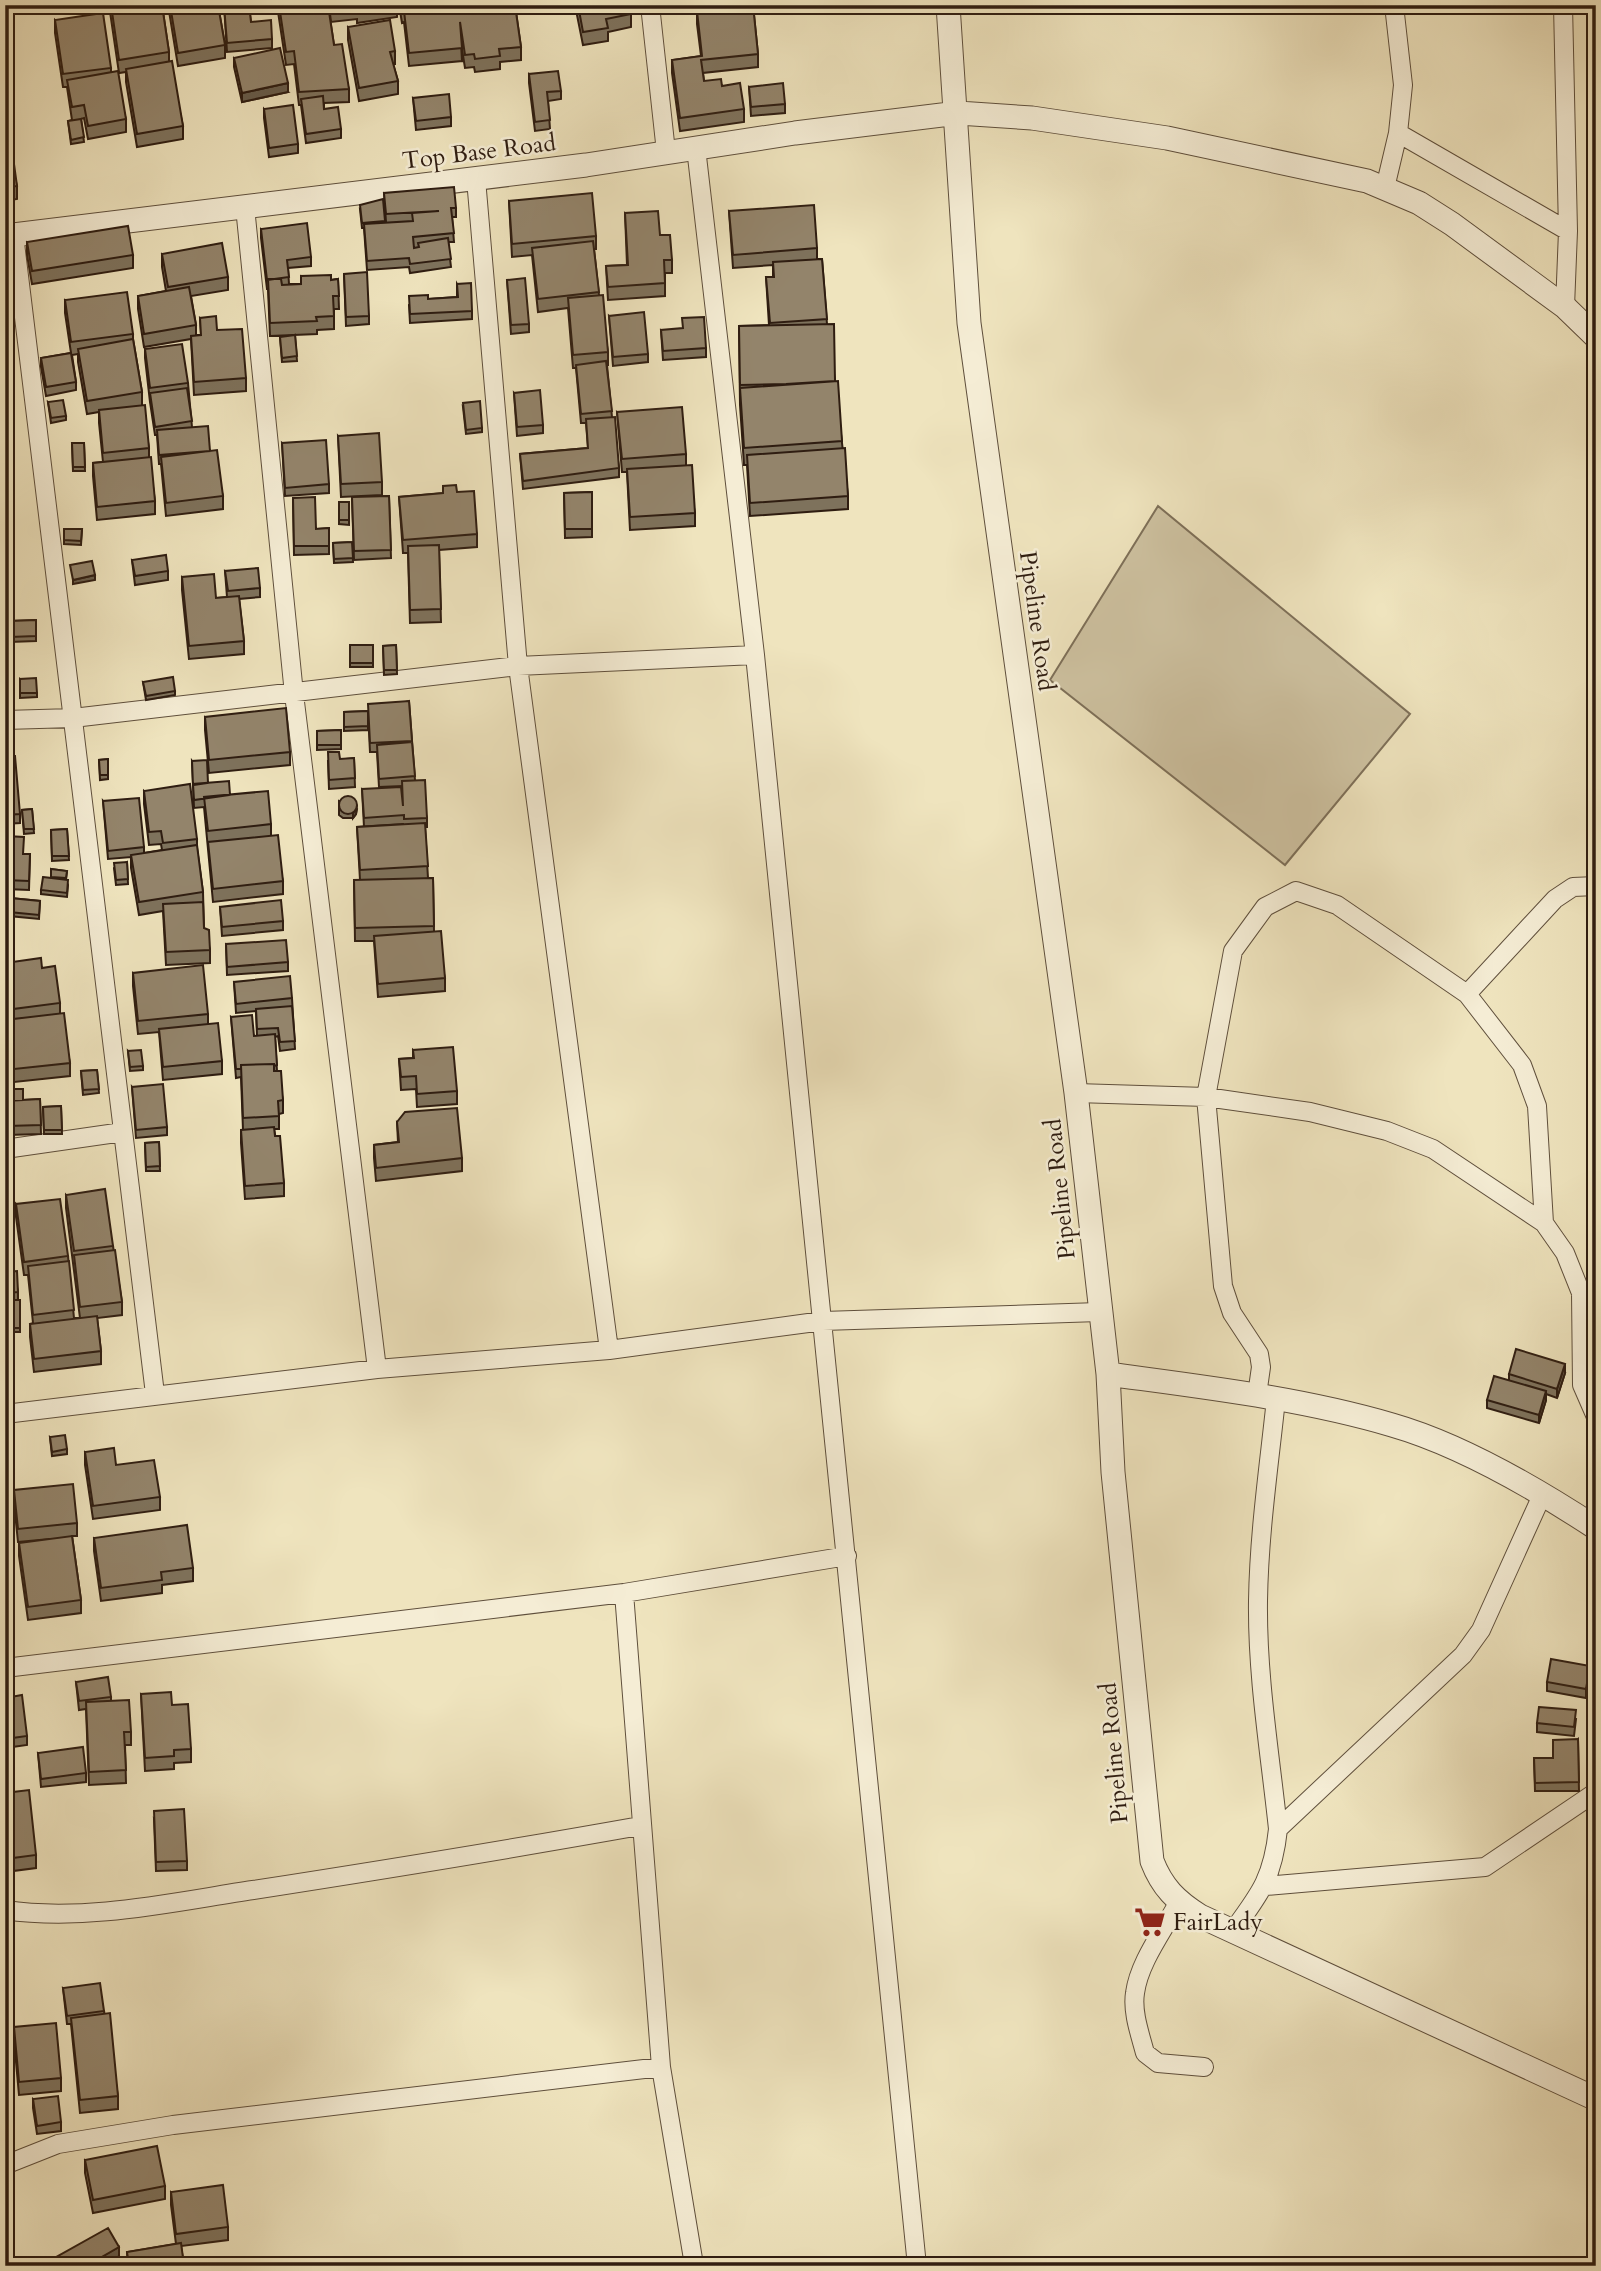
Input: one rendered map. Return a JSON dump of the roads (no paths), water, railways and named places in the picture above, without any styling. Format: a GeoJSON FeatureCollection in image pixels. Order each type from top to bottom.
{"type":"FeatureCollection","features":[{"type":"Feature","properties":{"kind":"street"},"geometry":{"type":"LineString","coordinates":[[650,5],[666,152]]}},
{"type":"Feature","properties":{"kind":"street","name":"Pipeline Road"},"geometry":{"type":"LineString","coordinates":[[948,5],[958,113],[969,323],[1076,1093],[1108,1374],[1113,1472],[1149,1847],[1160,1881],[1178,1903],[1232,1932],[1596,2099]]}},
{"type":"Feature","properties":{"kind":"street"},"geometry":{"type":"LineString","coordinates":[[1385,188],[1398,133],[1403,85],[1394,5]]}},
{"type":"Feature","properties":{"kind":"street"},"geometry":{"type":"LineString","coordinates":[[1563,5],[1568,231],[1565,307]]}},
{"type":"Feature","properties":{"kind":"street","name":"Top Base Road"},"geometry":{"type":"LineString","coordinates":[[10,236],[477,179],[958,113],[1032,118],[1167,138],[1367,181],[1419,203],[1452,223],[1565,307],[1596,337]]}},
{"type":"Feature","properties":{"kind":"street"},"geometry":{"type":"LineString","coordinates":[[1398,133],[1568,231]]}},
{"type":"Feature","properties":{"kind":"street"},"geometry":{"type":"LineString","coordinates":[[696,148],[755,655],[917,2266]]}},
{"type":"Feature","properties":{"kind":"street"},"geometry":{"type":"LineString","coordinates":[[477,179],[518,666],[609,1350]]}},
{"type":"Feature","properties":{"kind":"street"},"geometry":{"type":"LineString","coordinates":[[245,207],[294,694],[377,1369]]}},
{"type":"Feature","properties":{"kind":"street"},"geometry":{"type":"LineString","coordinates":[[10,236],[73,718],[155,1394]]}},
{"type":"Feature","properties":{"kind":"street"},"geometry":{"type":"LineString","coordinates":[[5,720],[73,718],[518,666],[755,655]]}},
{"type":"Feature","properties":{"kind":"street"},"geometry":{"type":"LineString","coordinates":[[1467,994],[1555,898],[1573,887],[1596,886]]}},
{"type":"Feature","properties":{"kind":"street"},"geometry":{"type":"LineString","coordinates":[[1232,1932],[1266,1886],[1276,1853],[1278,1829],[1259,1648],[1258,1601],[1266,1397],[1259,1354],[1231,1313],[1223,1286],[1206,1097],[1233,951],[1265,907],[1296,891],[1337,905],[1467,994],[1522,1065],[1537,1107],[1544,1223]]}},
{"type":"Feature","properties":{"kind":"street"},"geometry":{"type":"LineString","coordinates":[[1076,1093],[1206,1097],[1310,1112],[1387,1131],[1433,1149],[1544,1223],[1565,1253],[1581,1293],[1582,1385],[1596,1417]]}},
{"type":"Feature","properties":{"kind":"street"},"geometry":{"type":"LineString","coordinates":[[5,1149],[123,1132]]}},
{"type":"Feature","properties":{"kind":"street"},"geometry":{"type":"LineString","coordinates":[[5,1414],[377,1369],[609,1350],[823,1321],[1100,1312]]}},
{"type":"Feature","properties":{"kind":"street"},"geometry":{"type":"LineString","coordinates":[[1108,1374],[1266,1397],[1391,1424],[1427,1437],[1543,1493],[1596,1528]]}},
{"type":"Feature","properties":{"kind":"street"},"geometry":{"type":"LineString","coordinates":[[1278,1829],[1463,1656],[1481,1630],[1543,1493]]}},
{"type":"Feature","properties":{"kind":"street"},"geometry":{"type":"LineString","coordinates":[[5,1668],[624,1593],[847,1556]]}},
{"type":"Feature","properties":{"kind":"street"},"geometry":{"type":"LineString","coordinates":[[624,1593],[640,1826],[651,1919],[661,2067],[693,2259]]}},
{"type":"Feature","properties":{"kind":"street"},"geometry":{"type":"LineString","coordinates":[[1266,1886],[1485,1867],[1596,1792]]}},
{"type":"Feature","properties":{"kind":"street"},"geometry":{"type":"LineString","coordinates":[[5,1910],[42,1915],[159,1904],[411,1866],[640,1826]]}},
{"type":"Feature","properties":{"kind":"street"},"geometry":{"type":"LineString","coordinates":[[1178,1903],[1140,1975],[1135,1993],[1136,2016],[1144,2053],[1158,2063],[1204,2067]]}},
{"type":"Feature","properties":{"kind":"street"},"geometry":{"type":"LineString","coordinates":[[5,2165],[58,2144],[173,2125],[661,2067]]}},
{"type":"Feature","properties":{"kind":"place","name":"FairLady"},"geometry":{"type":"Point","coordinates":[1150,1922]}}]}
